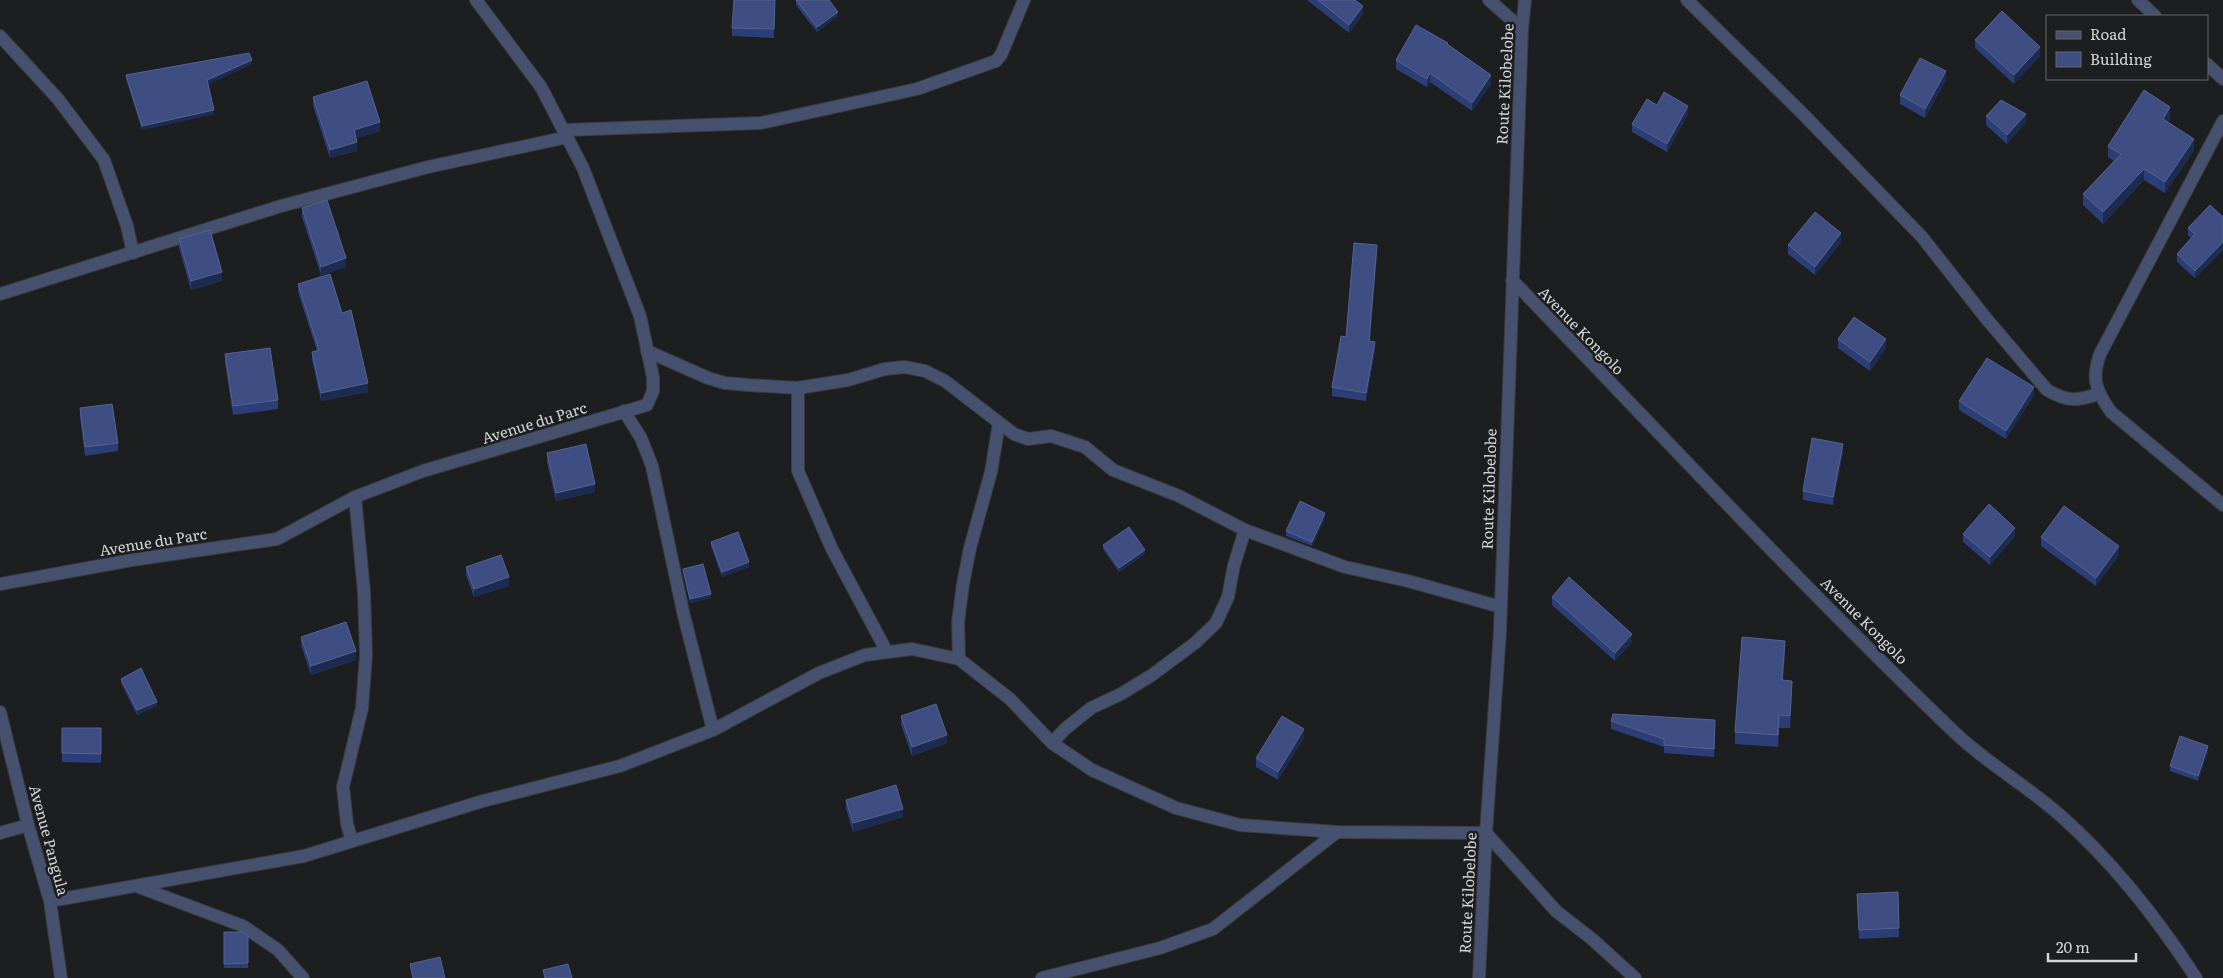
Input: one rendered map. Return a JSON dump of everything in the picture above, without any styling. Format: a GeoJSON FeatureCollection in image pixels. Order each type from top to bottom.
{"type":"FeatureCollection","features":[{"type":"Feature","properties":{"kind":"street","name":"Avenue du Parc"},"geometry":{"type":"LineString","coordinates":[[0,584],[132,560],[277,539],[355,497],[423,471],[647,405],[652,392],[653,377],[640,316],[583,168],[540,87],[476,0]]}},
{"type":"Feature","properties":{"kind":"street"},"geometry":{"type":"LineString","coordinates":[[0,294],[280,206],[419,169],[566,134],[761,123],[918,89],[996,61],[1001,56],[1024,0]]}},
{"type":"Feature","properties":{"kind":"street"},"geometry":{"type":"LineString","coordinates":[[1489,0],[1522,29]]}},
{"type":"Feature","properties":{"kind":"street","name":"Route Kilobelobe"},"geometry":{"type":"LineString","coordinates":[[1479,978],[1486,833],[1501,607],[1512,280],[1522,29],[1525,0]]}},
{"type":"Feature","properties":{"kind":"street"},"geometry":{"type":"LineString","coordinates":[[1687,0],[1802,113],[1922,237],[1985,317],[2047,390],[2061,398],[2078,400],[2098,394]]}},
{"type":"Feature","properties":{"kind":"street"},"geometry":{"type":"LineString","coordinates":[[2138,0],[2154,15]]}},
{"type":"Feature","properties":{"kind":"street"},"geometry":{"type":"LineString","coordinates":[[0,36],[58,99],[104,160],[134,252]]}},
{"type":"Feature","properties":{"kind":"street"},"geometry":{"type":"LineString","coordinates":[[2208,65],[2223,79]]}},
{"type":"Feature","properties":{"kind":"street"},"geometry":{"type":"LineString","coordinates":[[2223,121],[2100,354],[2095,369],[2098,394],[2111,412],[2223,504]]}},
{"type":"Feature","properties":{"kind":"street","name":"Avenue Kongolo"},"geometry":{"type":"LineString","coordinates":[[1512,280],[1846,626],[1951,730],[2061,816],[2101,854],[2164,929],[2196,978]]}},
{"type":"Feature","properties":{"kind":"street"},"geometry":{"type":"LineString","coordinates":[[647,352],[725,383],[798,388],[848,380],[885,369],[905,367],[925,371],[945,381],[1014,434],[1028,439],[1051,436],[1086,447],[1113,470],[1179,496],[1245,530],[1345,567],[1408,581],[1501,607]]}},
{"type":"Feature","properties":{"kind":"street"},"geometry":{"type":"LineString","coordinates":[[798,388],[798,471],[832,549],[887,652]]}},
{"type":"Feature","properties":{"kind":"street"},"geometry":{"type":"LineString","coordinates":[[624,411],[641,438],[652,466],[684,616],[713,730]]}},
{"type":"Feature","properties":{"kind":"street"},"geometry":{"type":"LineString","coordinates":[[959,659],[958,622],[963,584],[970,548],[991,472],[999,423]]}},
{"type":"Feature","properties":{"kind":"street"},"geometry":{"type":"LineString","coordinates":[[352,842],[347,824],[343,786],[362,708],[366,655],[364,592],[355,497]]}},
{"type":"Feature","properties":{"kind":"street"},"geometry":{"type":"LineString","coordinates":[[1052,743],[1065,729],[1091,708],[1121,694],[1152,675],[1195,643],[1216,623],[1228,597],[1234,566],[1245,530]]}},
{"type":"Feature","properties":{"kind":"street"},"geometry":{"type":"LineString","coordinates":[[50,901],[304,856],[482,802],[620,766],[713,730],[819,673],[865,656],[912,649],[959,659],[1010,699],[1052,743],[1092,770],[1176,808],[1240,825],[1337,832],[1486,833],[1556,910],[1592,939],[1635,978]]}},
{"type":"Feature","properties":{"kind":"street","name":"Avenue Pangula"},"geometry":{"type":"LineString","coordinates":[[0,712],[28,825],[50,901],[61,978]]}},
{"type":"Feature","properties":{"kind":"street"},"geometry":{"type":"LineString","coordinates":[[0,834],[28,825]]}},
{"type":"Feature","properties":{"kind":"street"},"geometry":{"type":"LineString","coordinates":[[1042,978],[1160,948],[1213,929],[1337,832]]}},
{"type":"Feature","properties":{"kind":"street"},"geometry":{"type":"LineString","coordinates":[[136,886],[243,926],[278,950],[303,978]]}},
{"type":"Feature","properties":{"kind":"building"},"geometry":{"type":"Polygon","coordinates":[[[734,0],[775,0],[774,29],[732,28],[734,0]]]}},
{"type":"Feature","properties":{"kind":"building"},"geometry":{"type":"Polygon","coordinates":[[[796,0],[829,0],[838,12],[817,27],[796,0]]]}},
{"type":"Feature","properties":{"kind":"building"},"geometry":{"type":"Polygon","coordinates":[[[1318,0],[1355,0],[1363,6],[1349,25],[1318,0]]]}},
{"type":"Feature","properties":{"kind":"building"},"geometry":{"type":"Polygon","coordinates":[[[2002,11],[2040,47],[2014,75],[1975,40],[2002,11]]]}},
{"type":"Feature","properties":{"kind":"building"},"geometry":{"type":"Polygon","coordinates":[[[1416,25],[1448,43],[1491,75],[1472,103],[1430,73],[1427,79],[1396,60],[1416,25]]]}},
{"type":"Feature","properties":{"kind":"building"},"geometry":{"type":"Polygon","coordinates":[[[249,53],[252,60],[207,80],[214,110],[142,126],[126,75],[249,53]]]}},
{"type":"Feature","properties":{"kind":"building"},"geometry":{"type":"Polygon","coordinates":[[[1920,58],[1946,71],[1925,109],[1900,95],[1920,58]]]}},
{"type":"Feature","properties":{"kind":"building"},"geometry":{"type":"Polygon","coordinates":[[[367,81],[380,122],[354,130],[357,142],[330,150],[313,97],[367,81]]]}},
{"type":"Feature","properties":{"kind":"building"},"geometry":{"type":"Polygon","coordinates":[[[2144,90],[2170,107],[2163,119],[2194,139],[2165,182],[2144,169],[2103,212],[2083,194],[2121,154],[2108,146],[2144,90]]]}},
{"type":"Feature","properties":{"kind":"building"},"geometry":{"type":"Polygon","coordinates":[[[1664,92],[1688,106],[1667,144],[1632,124],[1647,99],[1657,105],[1664,92]]]}},
{"type":"Feature","properties":{"kind":"building"},"geometry":{"type":"Polygon","coordinates":[[[2001,100],[2026,114],[2007,135],[1986,116],[2001,100]]]}},
{"type":"Feature","properties":{"kind":"building"},"geometry":{"type":"Polygon","coordinates":[[[327,200],[346,258],[321,267],[302,208],[327,200]]]}},
{"type":"Feature","properties":{"kind":"building"},"geometry":{"type":"Polygon","coordinates":[[[2210,205],[2223,217],[2223,242],[2195,271],[2177,254],[2195,234],[2188,228],[2210,205]]]}},
{"type":"Feature","properties":{"kind":"building"},"geometry":{"type":"Polygon","coordinates":[[[1815,212],[1841,233],[1815,267],[1788,245],[1815,212]]]}},
{"type":"Feature","properties":{"kind":"building"},"geometry":{"type":"Polygon","coordinates":[[[210,230],[222,272],[191,281],[179,239],[210,230]]]}},
{"type":"Feature","properties":{"kind":"building"},"geometry":{"type":"Polygon","coordinates":[[[1354,243],[1377,245],[1369,341],[1375,342],[1366,393],[1332,387],[1341,336],[1346,337],[1354,243]]]}},
{"type":"Feature","properties":{"kind":"building"},"geometry":{"type":"Polygon","coordinates":[[[330,274],[342,313],[351,310],[368,383],[321,393],[312,352],[319,350],[298,284],[330,274]]]}},
{"type":"Feature","properties":{"kind":"building"},"geometry":{"type":"Polygon","coordinates":[[[1854,317],[1886,339],[1870,362],[1838,339],[1854,317]]]}},
{"type":"Feature","properties":{"kind":"building"},"geometry":{"type":"Polygon","coordinates":[[[270,348],[278,400],[233,406],[225,354],[270,348]]]}},
{"type":"Feature","properties":{"kind":"building"},"geometry":{"type":"Polygon","coordinates":[[[1987,358],[2034,387],[2006,431],[1959,401],[1987,358]]]}},
{"type":"Feature","properties":{"kind":"building"},"geometry":{"type":"Polygon","coordinates":[[[112,404],[118,443],[85,447],[80,408],[112,404]]]}},
{"type":"Feature","properties":{"kind":"building"},"geometry":{"type":"Polygon","coordinates":[[[1812,438],[1843,444],[1833,497],[1803,491],[1812,438]]]}},
{"type":"Feature","properties":{"kind":"building"},"geometry":{"type":"Polygon","coordinates":[[[586,444],[595,484],[556,493],[547,453],[586,444]]]}},
{"type":"Feature","properties":{"kind":"building"},"geometry":{"type":"Polygon","coordinates":[[[1300,501],[1325,513],[1312,542],[1286,531],[1300,501]]]}},
{"type":"Feature","properties":{"kind":"building"},"geometry":{"type":"Polygon","coordinates":[[[1989,504],[2015,528],[1990,557],[1963,534],[1989,504]]]}},
{"type":"Feature","properties":{"kind":"building"},"geometry":{"type":"Polygon","coordinates":[[[2064,506],[2119,546],[2096,578],[2041,537],[2064,506]]]}},
{"type":"Feature","properties":{"kind":"building"},"geometry":{"type":"Polygon","coordinates":[[[1129,527],[1145,550],[1119,568],[1103,545],[1129,527]]]}},
{"type":"Feature","properties":{"kind":"building"},"geometry":{"type":"Polygon","coordinates":[[[738,532],[749,562],[722,572],[711,542],[738,532]]]}},
{"type":"Feature","properties":{"kind":"building"},"geometry":{"type":"Polygon","coordinates":[[[501,555],[509,577],[474,589],[466,567],[501,555]]]}},
{"type":"Feature","properties":{"kind":"building"},"geometry":{"type":"Polygon","coordinates":[[[703,564],[711,594],[690,599],[683,569],[703,564]]]}},
{"type":"Feature","properties":{"kind":"building"},"geometry":{"type":"Polygon","coordinates":[[[1569,577],[1632,634],[1615,653],[1552,597],[1569,577]]]}},
{"type":"Feature","properties":{"kind":"building"},"geometry":{"type":"Polygon","coordinates":[[[346,622],[356,651],[311,666],[301,637],[346,622]]]}},
{"type":"Feature","properties":{"kind":"building"},"geometry":{"type":"Polygon","coordinates":[[[1742,637],[1785,641],[1782,680],[1792,681],[1790,716],[1779,715],[1778,735],[1735,732],[1742,637]]]}},
{"type":"Feature","properties":{"kind":"building"},"geometry":{"type":"Polygon","coordinates":[[[141,668],[157,702],[137,710],[121,679],[141,668]]]}},
{"type":"Feature","properties":{"kind":"building"},"geometry":{"type":"Polygon","coordinates":[[[936,704],[947,735],[912,747],[901,716],[936,704]]]}},
{"type":"Feature","properties":{"kind":"building"},"geometry":{"type":"Polygon","coordinates":[[[1613,714],[1715,720],[1714,749],[1664,745],[1664,739],[1611,721],[1613,714]]]}},
{"type":"Feature","properties":{"kind":"building"},"geometry":{"type":"Polygon","coordinates":[[[1282,716],[1304,729],[1278,772],[1256,758],[1282,716]]]}},
{"type":"Feature","properties":{"kind":"building"},"geometry":{"type":"Polygon","coordinates":[[[62,728],[101,728],[101,754],[62,753],[62,728]]]}},
{"type":"Feature","properties":{"kind":"building"},"geometry":{"type":"Polygon","coordinates":[[[2180,736],[2208,746],[2198,776],[2170,766],[2180,736]]]}},
{"type":"Feature","properties":{"kind":"building"},"geometry":{"type":"Polygon","coordinates":[[[896,785],[903,809],[853,823],[846,800],[896,785]]]}},
{"type":"Feature","properties":{"kind":"building"},"geometry":{"type":"Polygon","coordinates":[[[1898,892],[1899,928],[1859,930],[1857,894],[1898,892]]]}},
{"type":"Feature","properties":{"kind":"building"},"geometry":{"type":"Polygon","coordinates":[[[224,932],[243,932],[248,935],[248,963],[224,964],[224,932]]]}},
{"type":"Feature","properties":{"kind":"building"},"geometry":{"type":"Polygon","coordinates":[[[440,957],[445,978],[413,978],[410,964],[440,957]]]}},
{"type":"Feature","properties":{"kind":"building"},"geometry":{"type":"Polygon","coordinates":[[[568,964],[572,978],[545,978],[543,970],[568,964]]]}}]}
